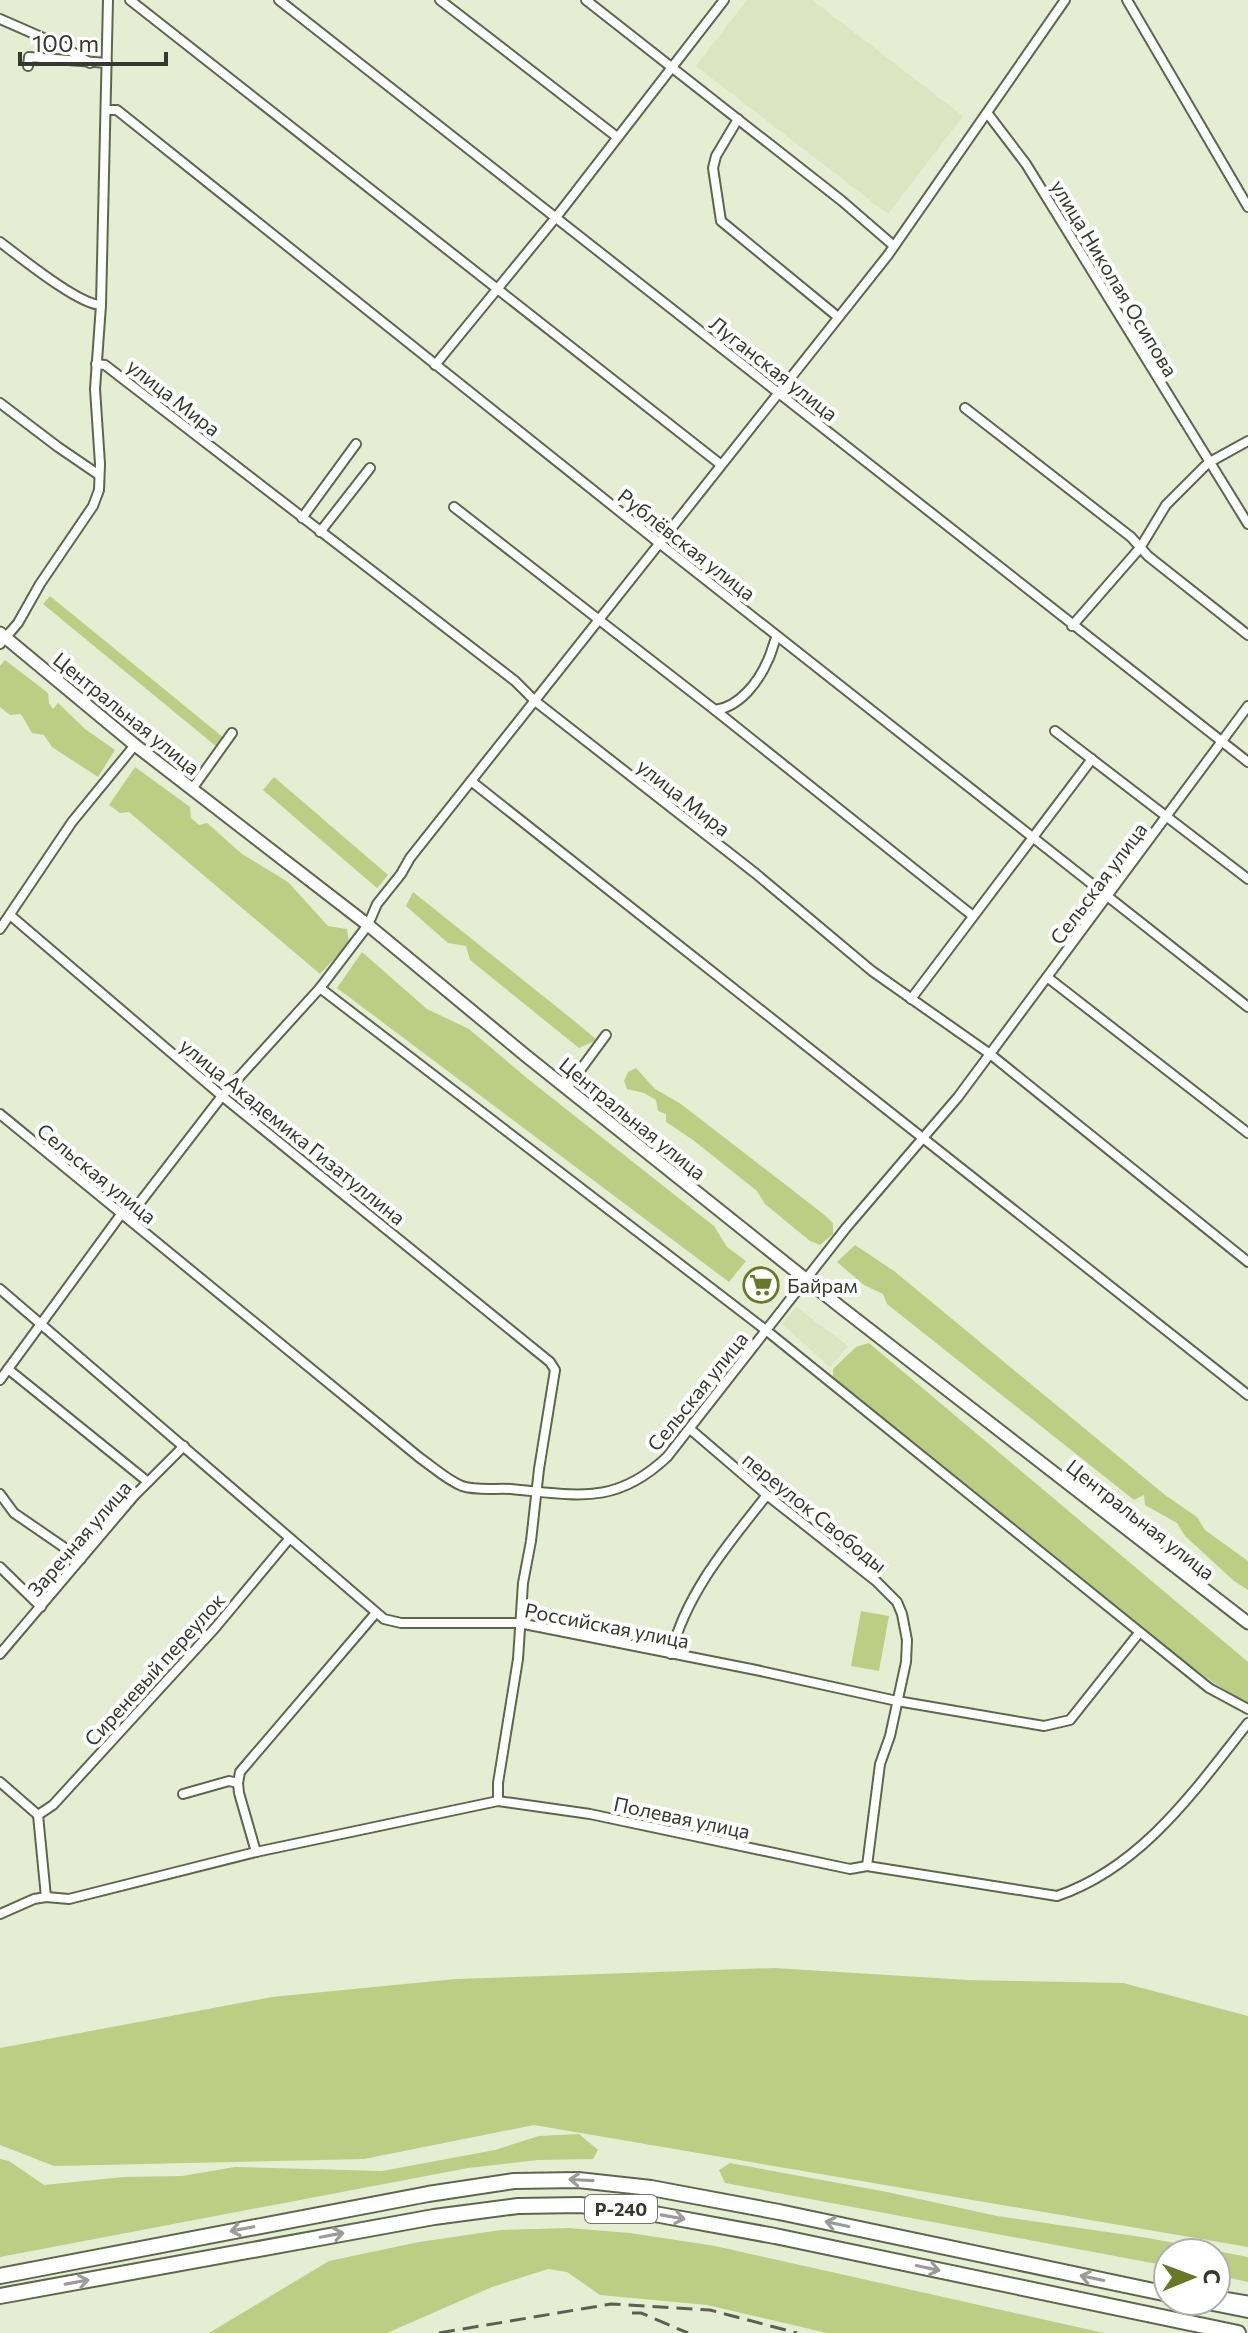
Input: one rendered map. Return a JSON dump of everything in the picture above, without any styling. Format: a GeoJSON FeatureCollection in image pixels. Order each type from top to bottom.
{"type":"FeatureCollection","features":[{"type":"Feature","properties":{"kind":"highway","name":"Р-240"},"geometry":{"type":"LineString","coordinates":[[0,2276],[474,2186],[514,2181],[578,2180],[636,2186],[765,2209],[1152,2290]]}},
{"type":"Feature","properties":{"kind":"highway","name":"Р-240"},"geometry":{"type":"LineString","coordinates":[[0,2296],[434,2217],[518,2206],[580,2205],[649,2213],[775,2236],[1238,2333]]}},
{"type":"Feature","properties":{"kind":"street"},"geometry":{"type":"LineString","coordinates":[[2,638],[18,623],[40,584],[93,506],[99,490],[95,389],[101,305],[108,0]]}},
{"type":"Feature","properties":{"kind":"street"},"geometry":{"type":"LineString","coordinates":[[130,0],[720,464]]}},
{"type":"Feature","properties":{"kind":"street","name":"Луганская улица"},"geometry":{"type":"LineString","coordinates":[[279,0],[1248,762]]}},
{"type":"Feature","properties":{"kind":"street"},"geometry":{"type":"LineString","coordinates":[[440,0],[617,137]]}},
{"type":"Feature","properties":{"kind":"street"},"geometry":{"type":"LineString","coordinates":[[586,0],[842,201],[894,246]]}},
{"type":"Feature","properties":{"kind":"street"},"geometry":{"type":"LineString","coordinates":[[435,365],[557,216],[724,0]]}},
{"type":"Feature","properties":{"kind":"street"},"geometry":{"type":"LineString","coordinates":[[0,1380],[125,1216],[222,1096],[320,988],[368,925],[377,904],[410,858],[894,246],[1065,0]]}},
{"type":"Feature","properties":{"kind":"street"},"geometry":{"type":"LineString","coordinates":[[1127,0],[1248,207]]}},
{"type":"Feature","properties":{"kind":"street"},"geometry":{"type":"LineString","coordinates":[[0,19],[64,47],[90,63]]}},
{"type":"Feature","properties":{"kind":"street"},"geometry":{"type":"LineString","coordinates":[[28,66],[29,57],[107,63]]}},
{"type":"Feature","properties":{"kind":"street","name":"Рублёвская улица"},"geometry":{"type":"LineString","coordinates":[[106,110],[117,110],[1248,1007]]}},
{"type":"Feature","properties":{"kind":"street","name":"улица Николая Осипова"},"geometry":{"type":"LineString","coordinates":[[988,114],[1026,164],[1248,524]]}},
{"type":"Feature","properties":{"kind":"street"},"geometry":{"type":"LineString","coordinates":[[738,119],[716,156],[713,168],[721,221],[838,317]]}},
{"type":"Feature","properties":{"kind":"street"},"geometry":{"type":"LineString","coordinates":[[0,242],[68,291],[92,305],[101,305]]}},
{"type":"Feature","properties":{"kind":"street","name":"улица Мира"},"geometry":{"type":"LineString","coordinates":[[96,364],[105,365],[155,401],[515,681],[535,701],[755,873],[872,971],[990,1054],[1248,1262]]}},
{"type":"Feature","properties":{"kind":"street"},"geometry":{"type":"LineString","coordinates":[[0,403],[99,475]]}},
{"type":"Feature","properties":{"kind":"street"},"geometry":{"type":"LineString","coordinates":[[965,408],[1131,537],[1140,548],[1248,635]]}},
{"type":"Feature","properties":{"kind":"street"},"geometry":{"type":"LineString","coordinates":[[1072,626],[1140,548],[1166,505],[1208,463],[1248,441]]}},
{"type":"Feature","properties":{"kind":"street"},"geometry":{"type":"LineString","coordinates":[[302,518],[356,444]]}},
{"type":"Feature","properties":{"kind":"street"},"geometry":{"type":"LineString","coordinates":[[320,532],[370,468]]}},
{"type":"Feature","properties":{"kind":"street"},"geometry":{"type":"LineString","coordinates":[[454,507],[973,916]]}},
{"type":"Feature","properties":{"kind":"street"},"geometry":{"type":"LineString","coordinates":[[715,710],[723,709],[749,691],[770,657],[777,636]]}},
{"type":"Feature","properties":{"kind":"street","name":"Центральная улица"},"geometry":{"type":"LineString","coordinates":[[2,638],[368,925],[807,1280],[1248,1623]]}},
{"type":"Feature","properties":{"kind":"street","name":"Сельская улица"},"geometry":{"type":"LineString","coordinates":[[0,1114],[420,1458],[455,1483],[469,1488],[589,1494],[630,1486],[667,1457],[846,1228],[924,1138],[1248,706]]}},
{"type":"Feature","properties":{"kind":"street"},"geometry":{"type":"LineString","coordinates":[[1055,731],[1248,879]]}},
{"type":"Feature","properties":{"kind":"street"},"geometry":{"type":"LineString","coordinates":[[192,789],[232,733]]}},
{"type":"Feature","properties":{"kind":"street"},"geometry":{"type":"LineString","coordinates":[[0,929],[72,822],[135,745]]}},
{"type":"Feature","properties":{"kind":"street"},"geometry":{"type":"LineString","coordinates":[[911,999],[1092,759]]}},
{"type":"Feature","properties":{"kind":"street"},"geometry":{"type":"LineString","coordinates":[[471,781],[1248,1395]]}},
{"type":"Feature","properties":{"kind":"street","name":"улица Академика Гизатуллина"},"geometry":{"type":"LineString","coordinates":[[10,915],[222,1096],[550,1362],[555,1370],[538,1492]]}},
{"type":"Feature","properties":{"kind":"street"},"geometry":{"type":"LineString","coordinates":[[1047,977],[1248,1133]]}},
{"type":"Feature","properties":{"kind":"street"},"geometry":{"type":"LineString","coordinates":[[320,988],[767,1331],[1209,1688],[1248,1709]]}},
{"type":"Feature","properties":{"kind":"street"},"geometry":{"type":"LineString","coordinates":[[567,1088],[606,1035]]}},
{"type":"Feature","properties":{"kind":"street","name":"Российская улица"},"geometry":{"type":"LineString","coordinates":[[0,1289],[384,1619],[401,1623],[519,1623],[897,1701],[1044,1726],[1070,1720],[1139,1633]]}},
{"type":"Feature","properties":{"kind":"street"},"geometry":{"type":"LineString","coordinates":[[8,1369],[148,1482]]}},
{"type":"Feature","properties":{"kind":"street","name":"переулок Свободы"},"geometry":{"type":"LineString","coordinates":[[690,1429],[876,1581],[897,1602],[905,1624],[906,1662],[890,1736],[880,1764],[867,1866]]}},
{"type":"Feature","properties":{"kind":"street","name":"Заречная улица"},"geometry":{"type":"LineString","coordinates":[[0,1654],[148,1482],[184,1446]]}},
{"type":"Feature","properties":{"kind":"street"},"geometry":{"type":"LineString","coordinates":[[498,1801],[498,1783],[518,1659],[523,1583],[538,1492]]}},
{"type":"Feature","properties":{"kind":"street"},"geometry":{"type":"LineString","coordinates":[[0,1494],[14,1513],[81,1559]]}},
{"type":"Feature","properties":{"kind":"street"},"geometry":{"type":"LineString","coordinates":[[671,1654],[701,1584],[767,1495]]}},
{"type":"Feature","properties":{"kind":"street","name":"Сиреневый переулок"},"geometry":{"type":"LineString","coordinates":[[38,1815],[53,1805],[215,1628],[289,1539]]}},
{"type":"Feature","properties":{"kind":"street"},"geometry":{"type":"LineString","coordinates":[[0,1567],[41,1607]]}},
{"type":"Feature","properties":{"kind":"street"},"geometry":{"type":"LineString","coordinates":[[256,1852],[238,1783],[240,1772],[375,1614]]}},
{"type":"Feature","properties":{"kind":"street","name":"Полевая улица"},"geometry":{"type":"LineString","coordinates":[[0,1914],[34,1899],[69,1899],[256,1852],[498,1801],[590,1814],[850,1869],[867,1866],[1057,1896],[1083,1887],[1140,1849],[1248,1723]]}},
{"type":"Feature","properties":{"kind":"street"},"geometry":{"type":"LineString","coordinates":[[183,1794],[229,1781],[238,1783]]}},
{"type":"Feature","properties":{"kind":"street"},"geometry":{"type":"LineString","coordinates":[[0,1782],[38,1815],[46,1897]]}},
{"type":"Feature","properties":{"kind":"shaded area"},"geometry":{"type":"Polygon","coordinates":[[[747,0],[812,0],[963,116],[888,214],[696,66],[747,0]]]}},
{"type":"Feature","properties":{"kind":"shaded area"},"geometry":{"type":"Polygon","coordinates":[[[796,1307],[848,1346],[830,1367],[782,1324],[796,1307]]]}},
{"type":"Feature","properties":{"kind":"green space"},"geometry":{"type":"Polygon","coordinates":[[[50,596],[224,738],[217,747],[43,604],[50,596]]]}},
{"type":"Feature","properties":{"kind":"green space"},"geometry":{"type":"Polygon","coordinates":[[[5,660],[48,693],[53,709],[58,703],[85,729],[115,750],[98,777],[52,747],[44,735],[32,733],[21,714],[10,715],[0,707],[0,666],[5,660]]]}},
{"type":"Feature","properties":{"kind":"green space"},"geometry":{"type":"Polygon","coordinates":[[[135,767],[190,807],[191,818],[199,825],[207,823],[242,854],[288,882],[328,926],[347,929],[349,943],[320,974],[129,812],[120,813],[109,805],[135,767]]]}},
{"type":"Feature","properties":{"kind":"green space"},"geometry":{"type":"Polygon","coordinates":[[[274,777],[388,875],[377,888],[263,790],[274,777]]]}},
{"type":"Feature","properties":{"kind":"green space"},"geometry":{"type":"Polygon","coordinates":[[[413,892],[597,1040],[579,1048],[470,960],[466,946],[448,943],[406,906],[413,892]]]}},
{"type":"Feature","properties":{"kind":"green space"},"geometry":{"type":"Polygon","coordinates":[[[362,952],[427,1009],[469,1029],[714,1226],[727,1247],[746,1261],[729,1282],[337,988],[362,952]]]}},
{"type":"Feature","properties":{"kind":"green space"},"geometry":{"type":"Polygon","coordinates":[[[636,1068],[655,1089],[681,1104],[822,1213],[833,1223],[833,1234],[820,1245],[810,1241],[765,1204],[757,1191],[666,1122],[666,1114],[658,1111],[656,1100],[627,1089],[624,1081],[628,1072],[636,1068]]]}},
{"type":"Feature","properties":{"kind":"green space"},"geometry":{"type":"Polygon","coordinates":[[[855,1245],[894,1271],[1165,1495],[1197,1517],[1205,1530],[1248,1561],[1248,1590],[1185,1536],[1177,1523],[1145,1505],[1144,1495],[1134,1500],[887,1304],[883,1294],[864,1285],[837,1262],[855,1245]]]}},
{"type":"Feature","properties":{"kind":"green space"},"geometry":{"type":"Polygon","coordinates":[[[869,1343],[1248,1662],[1248,1704],[1136,1626],[833,1377],[833,1369],[856,1347],[869,1343]]]}},
{"type":"Feature","properties":{"kind":"green space"},"geometry":{"type":"Polygon","coordinates":[[[861,1611],[889,1616],[879,1671],[851,1666],[861,1611]]]}},
{"type":"Feature","properties":{"kind":"green space"},"geometry":{"type":"Polygon","coordinates":[[[774,1968],[968,1980],[1123,1983],[1248,2016],[1248,2247],[1232,2244],[1232,2237],[1189,2237],[534,2125],[364,2159],[54,2166],[0,2145],[0,2048],[272,1997],[456,1979],[774,1968]]]}},
{"type":"Feature","properties":{"kind":"green space"},"geometry":{"type":"Polygon","coordinates":[[[579,2134],[598,2150],[593,2159],[538,2160],[468,2168],[0,2257],[0,2159],[9,2161],[44,2185],[124,2177],[182,2176],[235,2167],[382,2171],[495,2150],[539,2136],[579,2134]]]}},
{"type":"Feature","properties":{"kind":"green space"},"geometry":{"type":"Polygon","coordinates":[[[730,2163],[997,2216],[1152,2239],[1152,2263],[725,2183],[719,2170],[730,2163]]]}},
{"type":"Feature","properties":{"kind":"green space"},"geometry":{"type":"Polygon","coordinates":[[[569,2228],[630,2233],[715,2246],[1104,2333],[827,2333],[707,2305],[600,2295],[567,2272],[548,2269],[492,2287],[387,2333],[209,2333],[329,2261],[419,2242],[501,2230],[569,2228]]]}},
{"type":"Feature","properties":{"kind":"green space"},"geometry":{"type":"Polygon","coordinates":[[[1232,2254],[1248,2257],[1248,2282],[1232,2278],[1232,2254]]]}},
{"type":"Feature","properties":{"kind":"railway"},"geometry":{"type":"LineString","coordinates":[[439,2333],[611,2304],[710,2310],[797,2333]]}},
{"type":"Feature","properties":{"kind":"railway"},"geometry":{"type":"LineString","coordinates":[[632,2313],[641,2313],[688,2333]]}},
{"type":"Feature","properties":{"kind":"place","name":"Байрам"},"geometry":{"type":"Point","coordinates":[761,1285]}}]}
